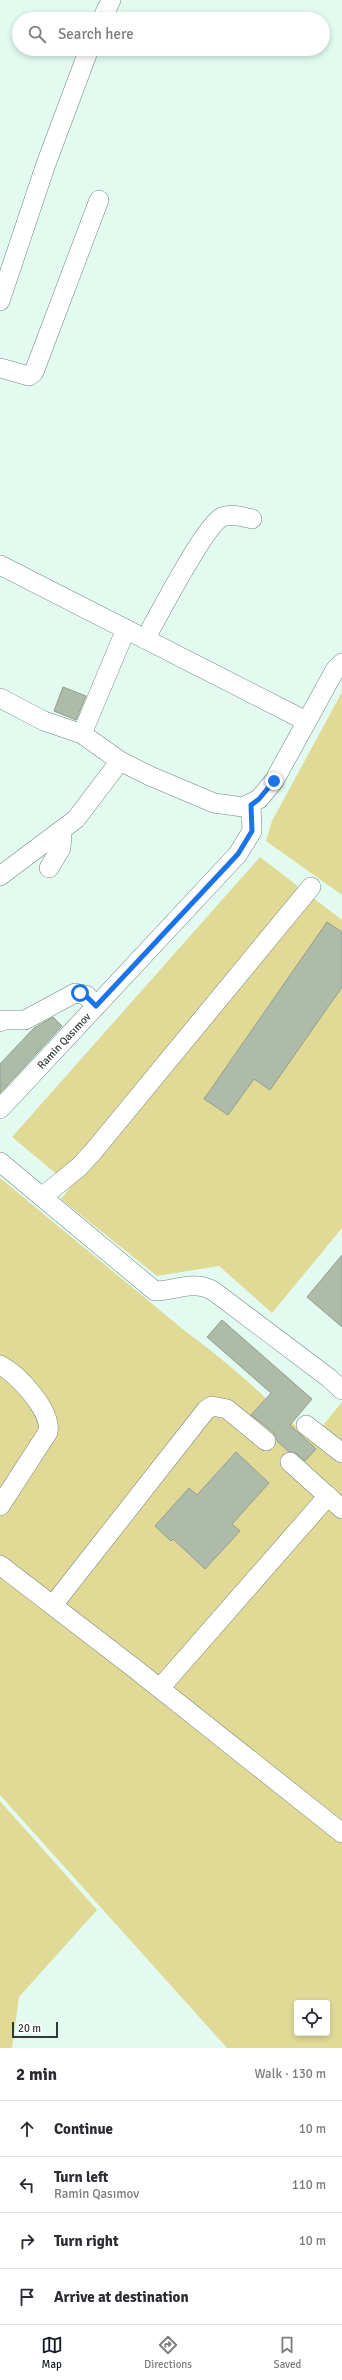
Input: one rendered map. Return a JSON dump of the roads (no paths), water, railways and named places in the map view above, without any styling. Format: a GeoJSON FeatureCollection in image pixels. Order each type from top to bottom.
{"type":"FeatureCollection","features":[{"type":"Feature","properties":{"kind":"street"},"geometry":{"type":"LineString","coordinates":[[105,12],[111,0]]}},
{"type":"Feature","properties":{"kind":"street"},"geometry":{"type":"LineString","coordinates":[[0,301],[44,170],[86,56]]}},
{"type":"Feature","properties":{"kind":"street"},"geometry":{"type":"LineString","coordinates":[[0,368],[30,376],[34,372],[99,200]]}},
{"type":"Feature","properties":{"kind":"street"},"geometry":{"type":"LineString","coordinates":[[145,639],[190,559],[212,526],[220,518],[228,514],[252,519]]}},
{"type":"Feature","properties":{"kind":"street"},"geometry":{"type":"LineString","coordinates":[[0,565],[306,721]]}},
{"type":"Feature","properties":{"kind":"street"},"geometry":{"type":"LineString","coordinates":[[82,734],[126,629]]}},
{"type":"Feature","properties":{"kind":"street"},"geometry":{"type":"LineString","coordinates":[[0,698],[44,721],[82,734],[120,761],[150,776],[214,803],[234,807],[251,805],[259,799],[274,781],[335,670],[342,663]]}},
{"type":"Feature","properties":{"kind":"street"},"geometry":{"type":"LineString","coordinates":[[0,876],[62,832],[85,809],[120,761]]}},
{"type":"Feature","properties":{"kind":"street","name":"Ramin Qasımov"},"geometry":{"type":"LineString","coordinates":[[0,1109],[238,854],[252,831],[251,805]]}},
{"type":"Feature","properties":{"kind":"street"},"geometry":{"type":"LineString","coordinates":[[50,868],[61,848],[62,832]]}},
{"type":"Feature","properties":{"kind":"street"},"geometry":{"type":"LineString","coordinates":[[42,1197],[79,1167],[92,1153],[311,887]]}},
{"type":"Feature","properties":{"kind":"street"},"geometry":{"type":"LineString","coordinates":[[0,1022],[3,1020],[25,1020],[75,993],[86,996],[96,1006]]}},
{"type":"Feature","properties":{"kind":"street"},"geometry":{"type":"LineString","coordinates":[[0,1162],[138,1279],[155,1290],[165,1291],[195,1285],[212,1290],[329,1378],[342,1390]]}},
{"type":"Feature","properties":{"kind":"street"},"geometry":{"type":"LineString","coordinates":[[0,1365],[23,1384],[46,1414],[49,1424],[48,1432],[0,1506]]}},
{"type":"Feature","properties":{"kind":"street"},"geometry":{"type":"LineString","coordinates":[[53,1605],[212,1406],[227,1409],[266,1441]]}},
{"type":"Feature","properties":{"kind":"street"},"geometry":{"type":"LineString","coordinates":[[306,1425],[342,1453]]}},
{"type":"Feature","properties":{"kind":"street"},"geometry":{"type":"LineString","coordinates":[[290,1462],[342,1509]]}},
{"type":"Feature","properties":{"kind":"street"},"geometry":{"type":"LineString","coordinates":[[160,1688],[328,1496]]}},
{"type":"Feature","properties":{"kind":"street"},"geometry":{"type":"LineString","coordinates":[[0,1565],[160,1688],[342,1833]]}}]}
